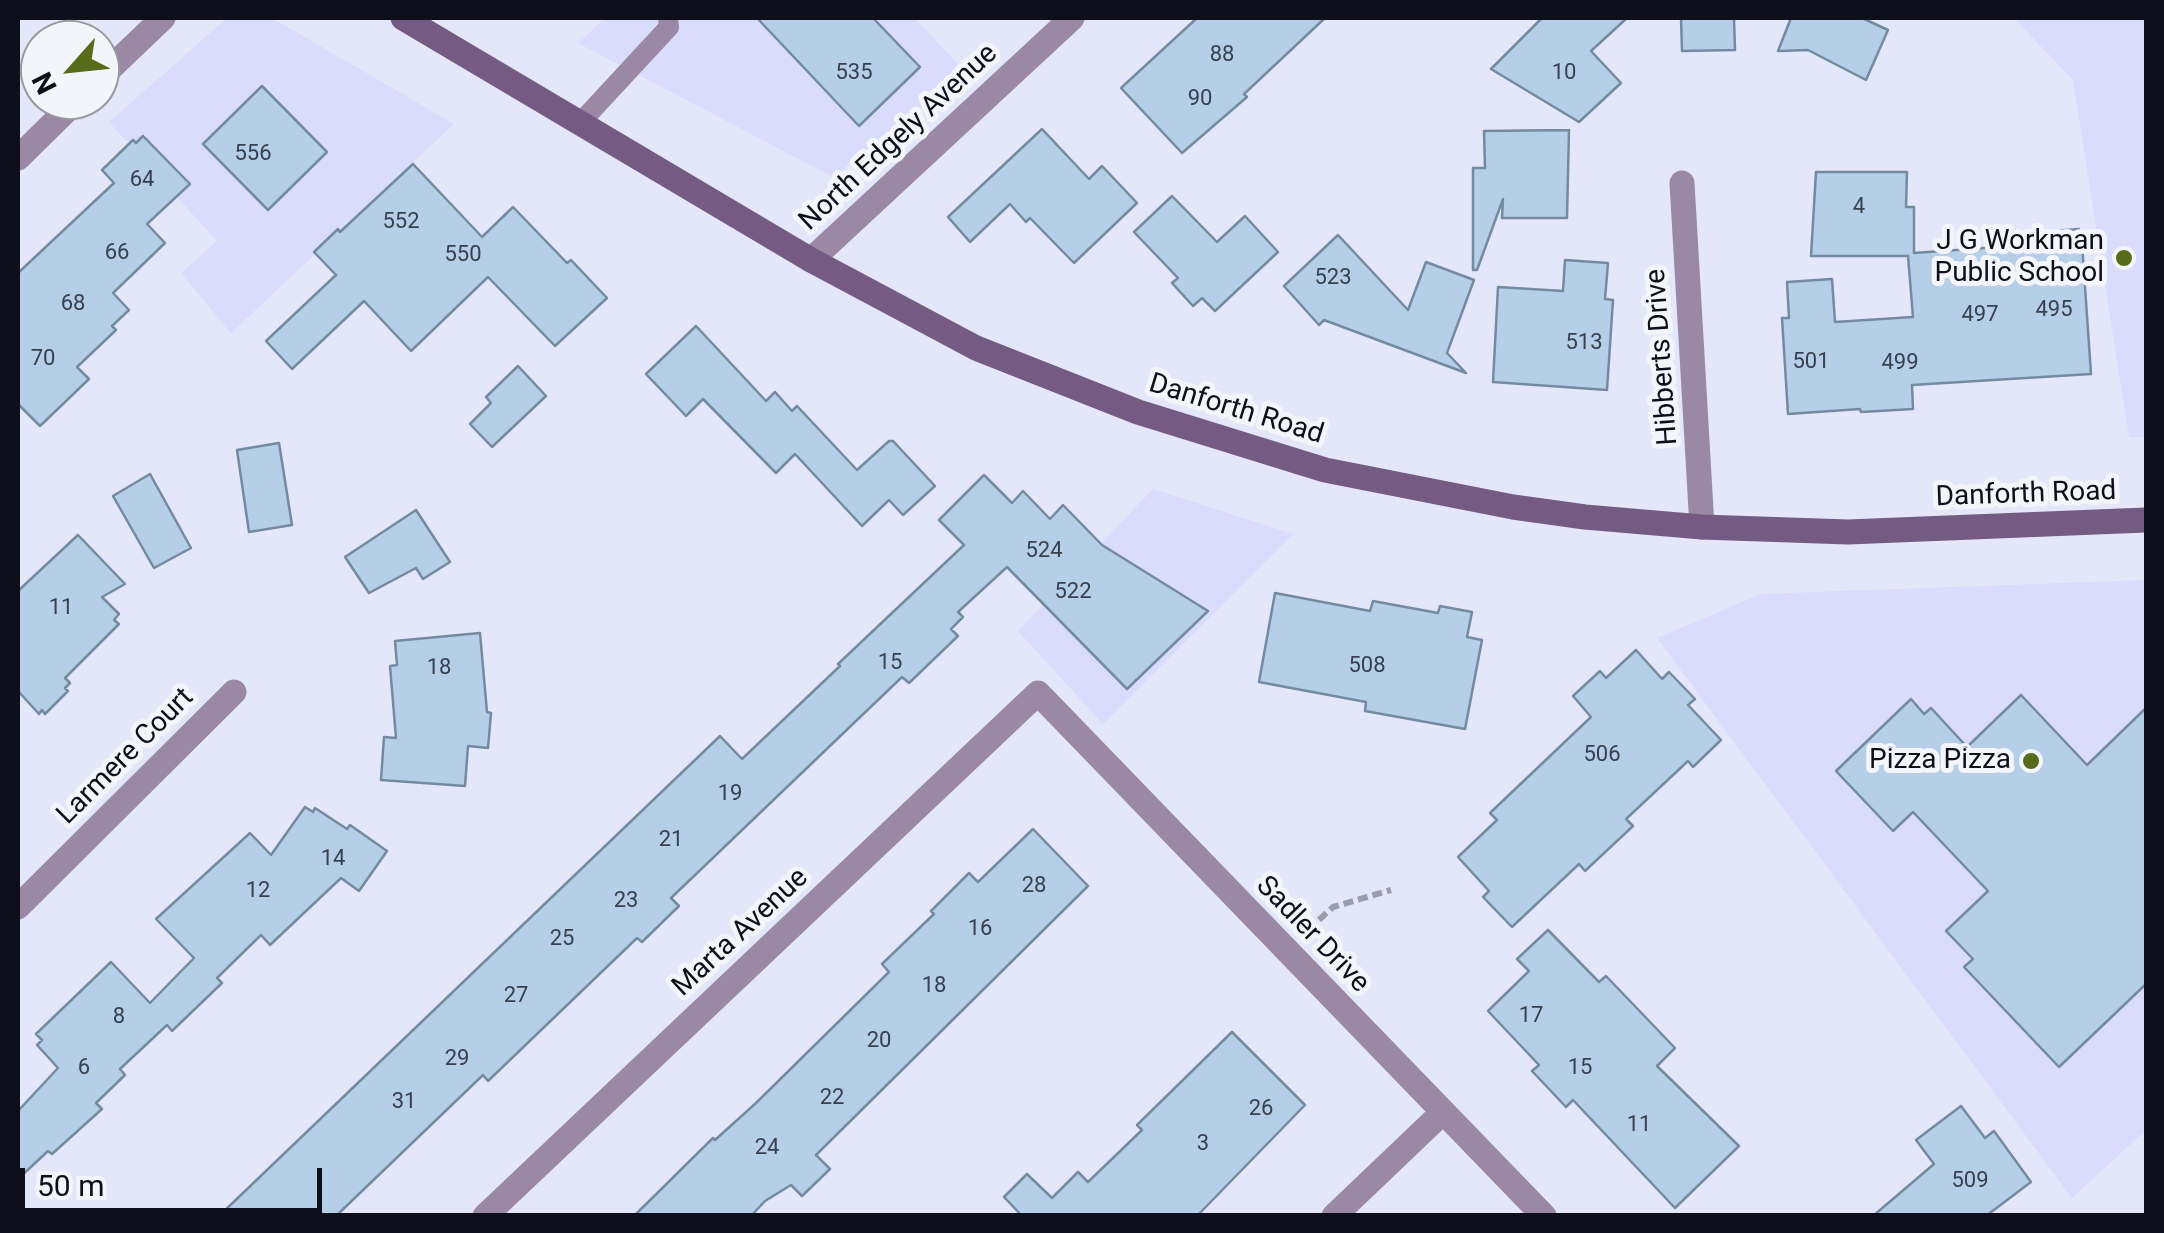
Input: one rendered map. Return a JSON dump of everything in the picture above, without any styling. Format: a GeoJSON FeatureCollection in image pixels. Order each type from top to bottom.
{"type":"FeatureCollection","features":[{"type":"Feature","properties":{"kind":"main road","name":"Danforth Road"},"geometry":{"type":"LineString","coordinates":[[403,18],[811,260],[976,348],[1138,412],[1325,470],[1531,509],[1702,527],[1848,532],[2146,520]]}},
{"type":"Feature","properties":{"kind":"street"},"geometry":{"type":"LineString","coordinates":[[120,59],[164,18]]}},
{"type":"Feature","properties":{"kind":"street","name":"North Edgely Avenue"},"geometry":{"type":"LineString","coordinates":[[811,260],[1072,18]]}},
{"type":"Feature","properties":{"kind":"street"},"geometry":{"type":"LineString","coordinates":[[18,158],[57,120]]}},
{"type":"Feature","properties":{"kind":"street","name":"Hibberts Drive"},"geometry":{"type":"LineString","coordinates":[[1682,184],[1702,527]]}},
{"type":"Feature","properties":{"kind":"street","name":"Larmere Court"},"geometry":{"type":"LineString","coordinates":[[18,907],[234,692]]}},
{"type":"Feature","properties":{"kind":"street","name":"Sadler Drive"},"geometry":{"type":"LineString","coordinates":[[1038,694],[1544,1216]]}},
{"type":"Feature","properties":{"kind":"street","name":"Marta Avenue"},"geometry":{"type":"LineString","coordinates":[[485,1216],[1038,694]]}},
{"type":"Feature","properties":{"kind":"street"},"geometry":{"type":"LineString","coordinates":[[1334,1216],[1442,1113]]}},
{"type":"Feature","properties":{"kind":"lane"},"geometry":{"type":"LineString","coordinates":[[581,122],[668,27],[668,18]]}},
{"type":"Feature","properties":{"kind":"path"},"geometry":{"type":"LineString","coordinates":[[1285,950],[1333,907],[1391,890]]}},
{"type":"Feature","properties":{"kind":"shaded area"},"geometry":{"type":"Polygon","coordinates":[[[272,18],[454,124],[231,333],[181,273],[217,241],[109,122],[120,120],[120,112],[225,20],[272,18]]]}},
{"type":"Feature","properties":{"kind":"shaded area"},"geometry":{"type":"Polygon","coordinates":[[[605,18],[915,18],[965,72],[833,177],[578,43],[605,18]]]}},
{"type":"Feature","properties":{"kind":"shaded area","name":"J G Workman Public School"},"geometry":{"type":"Polygon","coordinates":[[[2014,18],[2146,18],[2146,437],[2129,437],[2073,80],[2014,18]]]}},
{"type":"Feature","properties":{"kind":"shaded area"},"geometry":{"type":"Polygon","coordinates":[[[1153,489],[1293,534],[1103,724],[1018,631],[1153,489]]]}},
{"type":"Feature","properties":{"kind":"shaded area"},"geometry":{"type":"Polygon","coordinates":[[[2146,580],[2146,1130],[2072,1198],[1657,638],[1761,594],[2146,580]]]}},
{"type":"Feature","properties":{"kind":"building"},"geometry":{"type":"Polygon","coordinates":[[[757,18],[873,18],[920,67],[859,126],[757,18]]]}},
{"type":"Feature","properties":{"kind":"building"},"geometry":{"type":"Polygon","coordinates":[[[1197,18],[1325,18],[1244,94],[1247,97],[1182,153],[1121,88],[1197,18]]]}},
{"type":"Feature","properties":{"kind":"building"},"geometry":{"type":"Polygon","coordinates":[[[1542,18],[1627,18],[1591,51],[1621,83],[1579,122],[1491,69],[1542,18]]]}},
{"type":"Feature","properties":{"kind":"building"},"geometry":{"type":"Polygon","coordinates":[[[1681,18],[1734,18],[1735,50],[1682,51],[1681,18]]]}},
{"type":"Feature","properties":{"kind":"building"},"geometry":{"type":"Polygon","coordinates":[[[1791,18],[1862,18],[1888,30],[1866,80],[1808,50],[1778,51],[1791,18]]]}},
{"type":"Feature","properties":{"kind":"building"},"geometry":{"type":"Polygon","coordinates":[[[262,86],[327,152],[268,210],[203,144],[262,86]]]}},
{"type":"Feature","properties":{"kind":"building"},"geometry":{"type":"Polygon","coordinates":[[[1042,129],[1089,179],[1102,166],[1137,203],[1074,263],[1030,218],[1026,222],[1010,204],[970,242],[948,217],[1042,129]]]}},
{"type":"Feature","properties":{"kind":"building"},"geometry":{"type":"Polygon","coordinates":[[[1569,130],[1567,218],[1502,218],[1503,199],[1477,270],[1473,270],[1473,168],[1485,168],[1484,131],[1569,130]]]}},
{"type":"Feature","properties":{"kind":"building"},"geometry":{"type":"Polygon","coordinates":[[[143,136],[190,184],[147,224],[165,243],[113,293],[129,310],[112,326],[116,330],[77,367],[89,379],[40,426],[18,404],[18,273],[114,183],[102,170],[133,140],[136,143],[143,136]]]}},
{"type":"Feature","properties":{"kind":"building"},"geometry":{"type":"Polygon","coordinates":[[[413,164],[482,237],[513,207],[607,298],[555,346],[488,277],[411,351],[364,301],[292,369],[266,341],[336,275],[314,252],[413,164]]]}},
{"type":"Feature","properties":{"kind":"building"},"geometry":{"type":"Polygon","coordinates":[[[1816,172],[1907,172],[1906,207],[1914,207],[1914,253],[2042,244],[2042,232],[2079,229],[2091,374],[1912,385],[1913,409],[1788,414],[1782,318],[1789,318],[1787,282],[1832,279],[1835,322],[1913,317],[1908,256],[1811,256],[1816,172]]]}},
{"type":"Feature","properties":{"kind":"building"},"geometry":{"type":"Polygon","coordinates":[[[1172,196],[1217,242],[1245,216],[1278,252],[1215,311],[1202,298],[1193,306],[1172,283],[1178,278],[1134,232],[1172,196]]]}},
{"type":"Feature","properties":{"kind":"building"},"geometry":{"type":"Polygon","coordinates":[[[1338,235],[1408,310],[1426,262],[1474,280],[1447,353],[1466,373],[1324,320],[1319,325],[1284,286],[1338,235]]]}},
{"type":"Feature","properties":{"kind":"building"},"geometry":{"type":"Polygon","coordinates":[[[1565,260],[1608,263],[1605,299],[1613,300],[1607,390],[1493,382],[1498,287],[1563,291],[1565,260]]]}},
{"type":"Feature","properties":{"kind":"building"},"geometry":{"type":"Polygon","coordinates":[[[696,326],[766,401],[775,392],[792,411],[797,406],[857,470],[893,441],[935,486],[903,515],[889,500],[862,526],[795,454],[776,473],[703,399],[686,416],[646,374],[696,326]]]}},
{"type":"Feature","properties":{"kind":"building"},"geometry":{"type":"Polygon","coordinates":[[[518,366],[546,396],[492,447],[470,424],[491,403],[486,397],[518,366]]]}},
{"type":"Feature","properties":{"kind":"building"},"geometry":{"type":"Polygon","coordinates":[[[279,443],[292,525],[249,532],[237,450],[279,443]]]}},
{"type":"Feature","properties":{"kind":"building"},"geometry":{"type":"Polygon","coordinates":[[[150,474],[191,548],[154,568],[113,496],[150,474]]]}},
{"type":"Feature","properties":{"kind":"building"},"geometry":{"type":"Polygon","coordinates":[[[984,475],[1012,503],[1023,491],[1050,519],[1063,505],[1102,545],[1208,611],[1127,689],[1007,567],[958,612],[963,617],[951,629],[958,636],[909,683],[902,677],[671,898],[679,906],[642,942],[637,938],[488,1081],[483,1075],[336,1216],[219,1216],[720,736],[742,759],[840,666],[964,545],[939,520],[984,475]]]}},
{"type":"Feature","properties":{"kind":"building"},"geometry":{"type":"Polygon","coordinates":[[[416,510],[450,562],[423,579],[416,568],[369,593],[345,557],[416,510]]]}},
{"type":"Feature","properties":{"kind":"building"},"geometry":{"type":"Polygon","coordinates":[[[78,535],[125,584],[102,597],[119,614],[114,620],[119,624],[65,678],[70,683],[65,688],[68,691],[45,714],[42,710],[39,714],[18,691],[18,591],[78,535]]]}},
{"type":"Feature","properties":{"kind":"building"},"geometry":{"type":"Polygon","coordinates":[[[1275,593],[1370,611],[1373,601],[1438,613],[1440,606],[1472,612],[1467,637],[1482,640],[1465,729],[1365,711],[1366,702],[1259,682],[1275,593]]]}},
{"type":"Feature","properties":{"kind":"building"},"geometry":{"type":"Polygon","coordinates":[[[480,633],[487,712],[491,713],[488,748],[468,746],[465,786],[381,780],[384,737],[396,738],[390,666],[397,665],[395,641],[480,633]]]}},
{"type":"Feature","properties":{"kind":"building"},"geometry":{"type":"Polygon","coordinates":[[[1636,650],[1662,679],[1669,672],[1695,699],[1688,705],[1721,740],[1693,767],[1688,761],[1626,819],[1633,826],[1585,871],[1579,864],[1512,927],[1483,897],[1489,891],[1458,857],[1497,820],[1490,813],[1591,717],[1573,696],[1600,671],[1606,678],[1636,650]]]}},
{"type":"Feature","properties":{"kind":"building"},"geometry":{"type":"Polygon","coordinates":[[[2021,695],[2087,765],[2146,708],[2146,984],[2059,1067],[1964,967],[1973,959],[1946,931],[1988,891],[1913,812],[1893,831],[1836,771],[1911,699],[1924,714],[1931,708],[1967,747],[2021,695]]]}},
{"type":"Feature","properties":{"kind":"building"},"geometry":{"type":"Polygon","coordinates":[[[305,807],[313,812],[315,808],[347,829],[350,825],[387,851],[359,891],[341,878],[270,945],[261,935],[217,978],[222,983],[172,1031],[167,1025],[120,1069],[125,1075],[96,1103],[102,1109],[18,1179],[18,1111],[58,1068],[37,1045],[42,1040],[36,1034],[111,962],[150,1003],[194,958],[156,919],[250,833],[271,855],[305,807]]]}},
{"type":"Feature","properties":{"kind":"building"},"geometry":{"type":"Polygon","coordinates":[[[1033,829],[1088,886],[816,1155],[830,1169],[802,1196],[791,1185],[765,1201],[751,1216],[634,1216],[889,972],[882,964],[934,914],[931,911],[969,873],[978,882],[1033,829]]]}},
{"type":"Feature","properties":{"kind":"building"},"geometry":{"type":"Polygon","coordinates":[[[1548,930],[1599,982],[1606,976],[1675,1048],[1657,1066],[1739,1146],[1675,1208],[1573,1100],[1566,1107],[1532,1071],[1539,1065],[1488,1011],[1529,971],[1517,959],[1548,930]]]}},
{"type":"Feature","properties":{"kind":"building"},"geometry":{"type":"Polygon","coordinates":[[[1232,1032],[1305,1105],[1197,1216],[1022,1216],[1004,1197],[1027,1174],[1052,1198],[1078,1172],[1088,1182],[1142,1130],[1137,1125],[1232,1032]]]}},
{"type":"Feature","properties":{"kind":"building"},"geometry":{"type":"Polygon","coordinates":[[[1961,1106],[1985,1138],[1994,1131],[2031,1182],[1986,1216],[1873,1216],[1934,1164],[1916,1140],[1961,1106]]]}},
{"type":"Feature","properties":{"kind":"place","name":"J G Workman Public School"},"geometry":{"type":"Point","coordinates":[2124,258]}},
{"type":"Feature","properties":{"kind":"place","name":"Pizza Pizza"},"geometry":{"type":"Point","coordinates":[2031,761]}}]}
